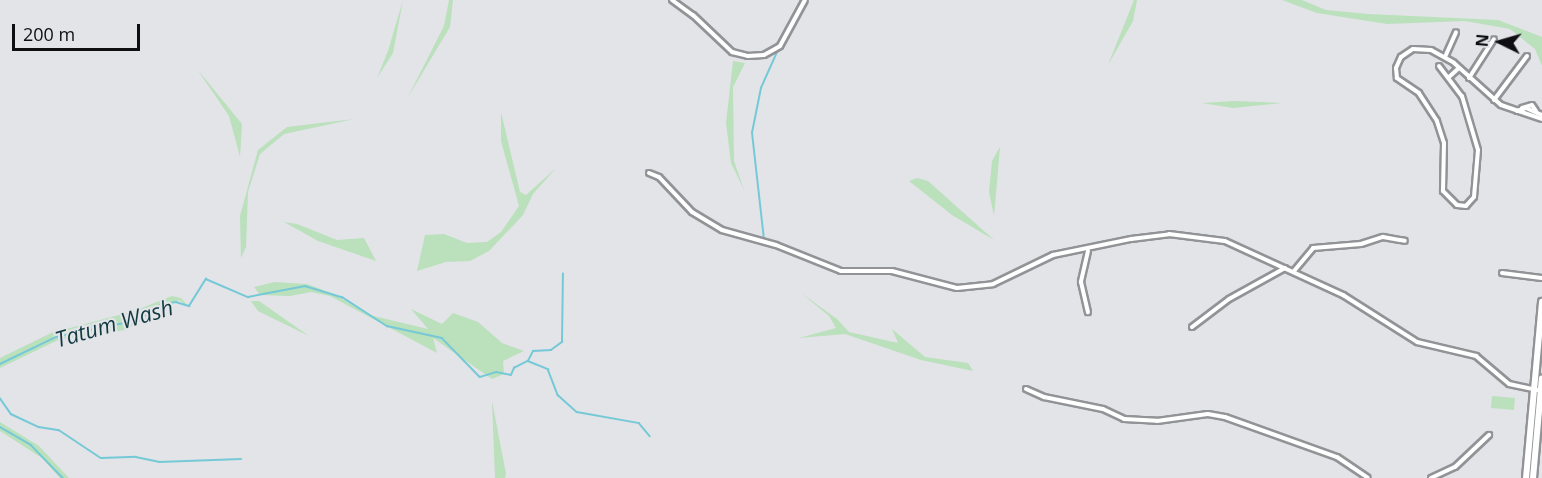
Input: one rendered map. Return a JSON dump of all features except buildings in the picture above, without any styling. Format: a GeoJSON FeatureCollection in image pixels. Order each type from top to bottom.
{"type":"FeatureCollection","features":[{"type":"Feature","properties":{"kind":"main road"},"geometry":{"type":"LineString","coordinates":[[1533,478],[1542,302]]}},
{"type":"Feature","properties":{"kind":"main road"},"geometry":{"type":"LineString","coordinates":[[1526,478],[1542,378]]}},
{"type":"Feature","properties":{"kind":"street"},"geometry":{"type":"LineString","coordinates":[[672,0],[732,52],[748,56],[764,55],[780,46],[805,0]]}},
{"type":"Feature","properties":{"kind":"street"},"geometry":{"type":"LineString","coordinates":[[1445,57],[1456,32]]}},
{"type":"Feature","properties":{"kind":"street"},"geometry":{"type":"LineString","coordinates":[[1469,78],[1494,39]]}},
{"type":"Feature","properties":{"kind":"street"},"geometry":{"type":"LineString","coordinates":[[1439,66],[1449,77],[1468,110],[1478,150],[1474,197],[1466,206],[1456,205],[1445,196],[1444,143],[1437,121],[1419,93],[1400,81],[1396,73],[1401,57],[1413,49],[1426,48],[1445,57],[1494,100],[1516,111],[1542,117]]}},
{"type":"Feature","properties":{"kind":"street"},"geometry":{"type":"LineString","coordinates":[[1494,100],[1527,56]]}},
{"type":"Feature","properties":{"kind":"street"},"geometry":{"type":"LineString","coordinates":[[1449,77],[1459,68]]}},
{"type":"Feature","properties":{"kind":"street"},"geometry":{"type":"LineString","coordinates":[[1516,111],[1532,105],[1542,117]]}},
{"type":"Feature","properties":{"kind":"street"},"geometry":{"type":"LineString","coordinates":[[649,172],[708,223],[776,244],[841,271],[892,271],[948,287],[969,288],[993,284],[1043,258],[1088,251],[1131,239],[1181,234],[1231,243],[1294,270],[1418,342],[1476,356],[1509,384],[1539,391]]}},
{"type":"Feature","properties":{"kind":"street"},"geometry":{"type":"LineString","coordinates":[[1294,270],[1309,250],[1318,246],[1361,244],[1383,237],[1405,241]]}},
{"type":"Feature","properties":{"kind":"street"},"geometry":{"type":"LineString","coordinates":[[1088,251],[1081,282],[1088,312]]}},
{"type":"Feature","properties":{"kind":"street"},"geometry":{"type":"LineString","coordinates":[[1192,327],[1229,299],[1285,268]]}},
{"type":"Feature","properties":{"kind":"street"},"geometry":{"type":"LineString","coordinates":[[1502,273],[1542,278]]}},
{"type":"Feature","properties":{"kind":"street"},"geometry":{"type":"LineString","coordinates":[[1026,389],[1044,397],[1091,406],[1129,420],[1225,417],[1337,457],[1368,478]]}},
{"type":"Feature","properties":{"kind":"street"},"geometry":{"type":"LineString","coordinates":[[1431,478],[1455,466],[1489,435]]}},
{"type":"Feature","properties":{"kind":"green space"},"geometry":{"type":"Polygon","coordinates":[[[403,0],[393,53],[377,78],[388,51],[403,0]]]}},
{"type":"Feature","properties":{"kind":"green space"},"geometry":{"type":"Polygon","coordinates":[[[449,0],[453,0],[450,27],[408,97],[444,26],[449,0]]]}},
{"type":"Feature","properties":{"kind":"green space"},"geometry":{"type":"Polygon","coordinates":[[[1134,0],[1137,0],[1133,21],[1108,65],[1134,0]]]}},
{"type":"Feature","properties":{"kind":"green space"},"geometry":{"type":"Polygon","coordinates":[[[1282,0],[1302,0],[1326,10],[1368,14],[1498,20],[1542,37],[1542,66],[1535,49],[1510,29],[1465,21],[1387,24],[1317,13],[1282,0]]]}},
{"type":"Feature","properties":{"kind":"green space"},"geometry":{"type":"Polygon","coordinates":[[[733,61],[745,63],[733,87],[734,161],[744,190],[731,163],[726,123],[733,61]]]}},
{"type":"Feature","properties":{"kind":"green space"},"geometry":{"type":"Polygon","coordinates":[[[197,69],[242,124],[240,157],[229,116],[197,69]]]}},
{"type":"Feature","properties":{"kind":"green space"},"geometry":{"type":"Polygon","coordinates":[[[1235,101],[1282,103],[1233,108],[1202,103],[1235,101]]]}},
{"type":"Feature","properties":{"kind":"green space"},"geometry":{"type":"Polygon","coordinates":[[[501,112],[520,192],[526,195],[556,168],[533,194],[523,215],[489,251],[470,261],[446,262],[417,271],[425,235],[444,234],[467,243],[487,242],[501,232],[519,206],[501,141],[501,112]]]}},
{"type":"Feature","properties":{"kind":"green space"},"geometry":{"type":"Polygon","coordinates":[[[354,119],[284,134],[260,154],[248,192],[246,247],[241,258],[240,216],[258,150],[287,127],[354,119]]]}},
{"type":"Feature","properties":{"kind":"green space"},"geometry":{"type":"Polygon","coordinates":[[[1000,147],[994,216],[989,192],[992,161],[1000,147]]]}},
{"type":"Feature","properties":{"kind":"green space"},"geometry":{"type":"Polygon","coordinates":[[[917,178],[928,181],[994,240],[952,215],[909,181],[917,178]]]}},
{"type":"Feature","properties":{"kind":"green space"},"geometry":{"type":"Polygon","coordinates":[[[284,222],[297,224],[337,240],[364,238],[376,261],[318,241],[284,222]]]}},
{"type":"Feature","properties":{"kind":"green space"},"geometry":{"type":"Polygon","coordinates":[[[275,282],[307,284],[334,294],[369,315],[428,329],[411,309],[442,324],[453,313],[478,322],[502,343],[524,351],[503,361],[504,374],[492,379],[433,338],[437,353],[330,296],[311,292],[290,296],[260,295],[254,287],[275,282]]]}},
{"type":"Feature","properties":{"kind":"green space"},"geometry":{"type":"Polygon","coordinates":[[[801,293],[837,319],[849,332],[898,343],[892,329],[925,357],[968,363],[973,371],[921,360],[845,334],[799,338],[836,328],[829,316],[801,293]]]}},
{"type":"Feature","properties":{"kind":"green space"},"geometry":{"type":"Polygon","coordinates":[[[172,296],[181,298],[190,308],[179,300],[125,330],[58,340],[0,368],[0,358],[51,333],[134,311],[172,296]]]}},
{"type":"Feature","properties":{"kind":"green space"},"geometry":{"type":"Polygon","coordinates":[[[251,301],[259,301],[309,336],[258,311],[251,301]]]}},
{"type":"Feature","properties":{"kind":"green space"},"geometry":{"type":"Polygon","coordinates":[[[1492,396],[1515,398],[1514,410],[1491,408],[1492,396]]]}},
{"type":"Feature","properties":{"kind":"green space"},"geometry":{"type":"Polygon","coordinates":[[[492,401],[506,474],[505,478],[495,478],[492,401]]]}},
{"type":"Feature","properties":{"kind":"green space"},"geometry":{"type":"Polygon","coordinates":[[[0,422],[39,446],[69,478],[60,478],[42,458],[0,431],[0,422]]]}},
{"type":"Feature","properties":{"kind":"waterway"},"geometry":{"type":"LineString","coordinates":[[764,240],[752,133],[761,88],[778,50]]}},
{"type":"Feature","properties":{"kind":"waterway"},"geometry":{"type":"LineString","coordinates":[[528,361],[533,351],[551,350],[562,342],[563,274]]}},
{"type":"Feature","properties":{"kind":"waterway","name":"Tatum Wash"},"geometry":{"type":"LineString","coordinates":[[0,364],[56,337],[139,320],[162,304],[176,302],[189,306],[206,279],[248,297],[305,286],[342,297],[387,326],[442,338],[480,377],[496,372],[511,375],[514,368],[528,361],[548,369],[558,395],[577,412],[639,423],[650,436]]}},
{"type":"Feature","properties":{"kind":"waterway"},"geometry":{"type":"LineString","coordinates":[[0,398],[11,414],[39,427],[59,430],[101,458],[136,457],[159,462],[241,459]]}},
{"type":"Feature","properties":{"kind":"waterway"},"geometry":{"type":"LineString","coordinates":[[0,427],[31,445],[63,478]]}}]}
